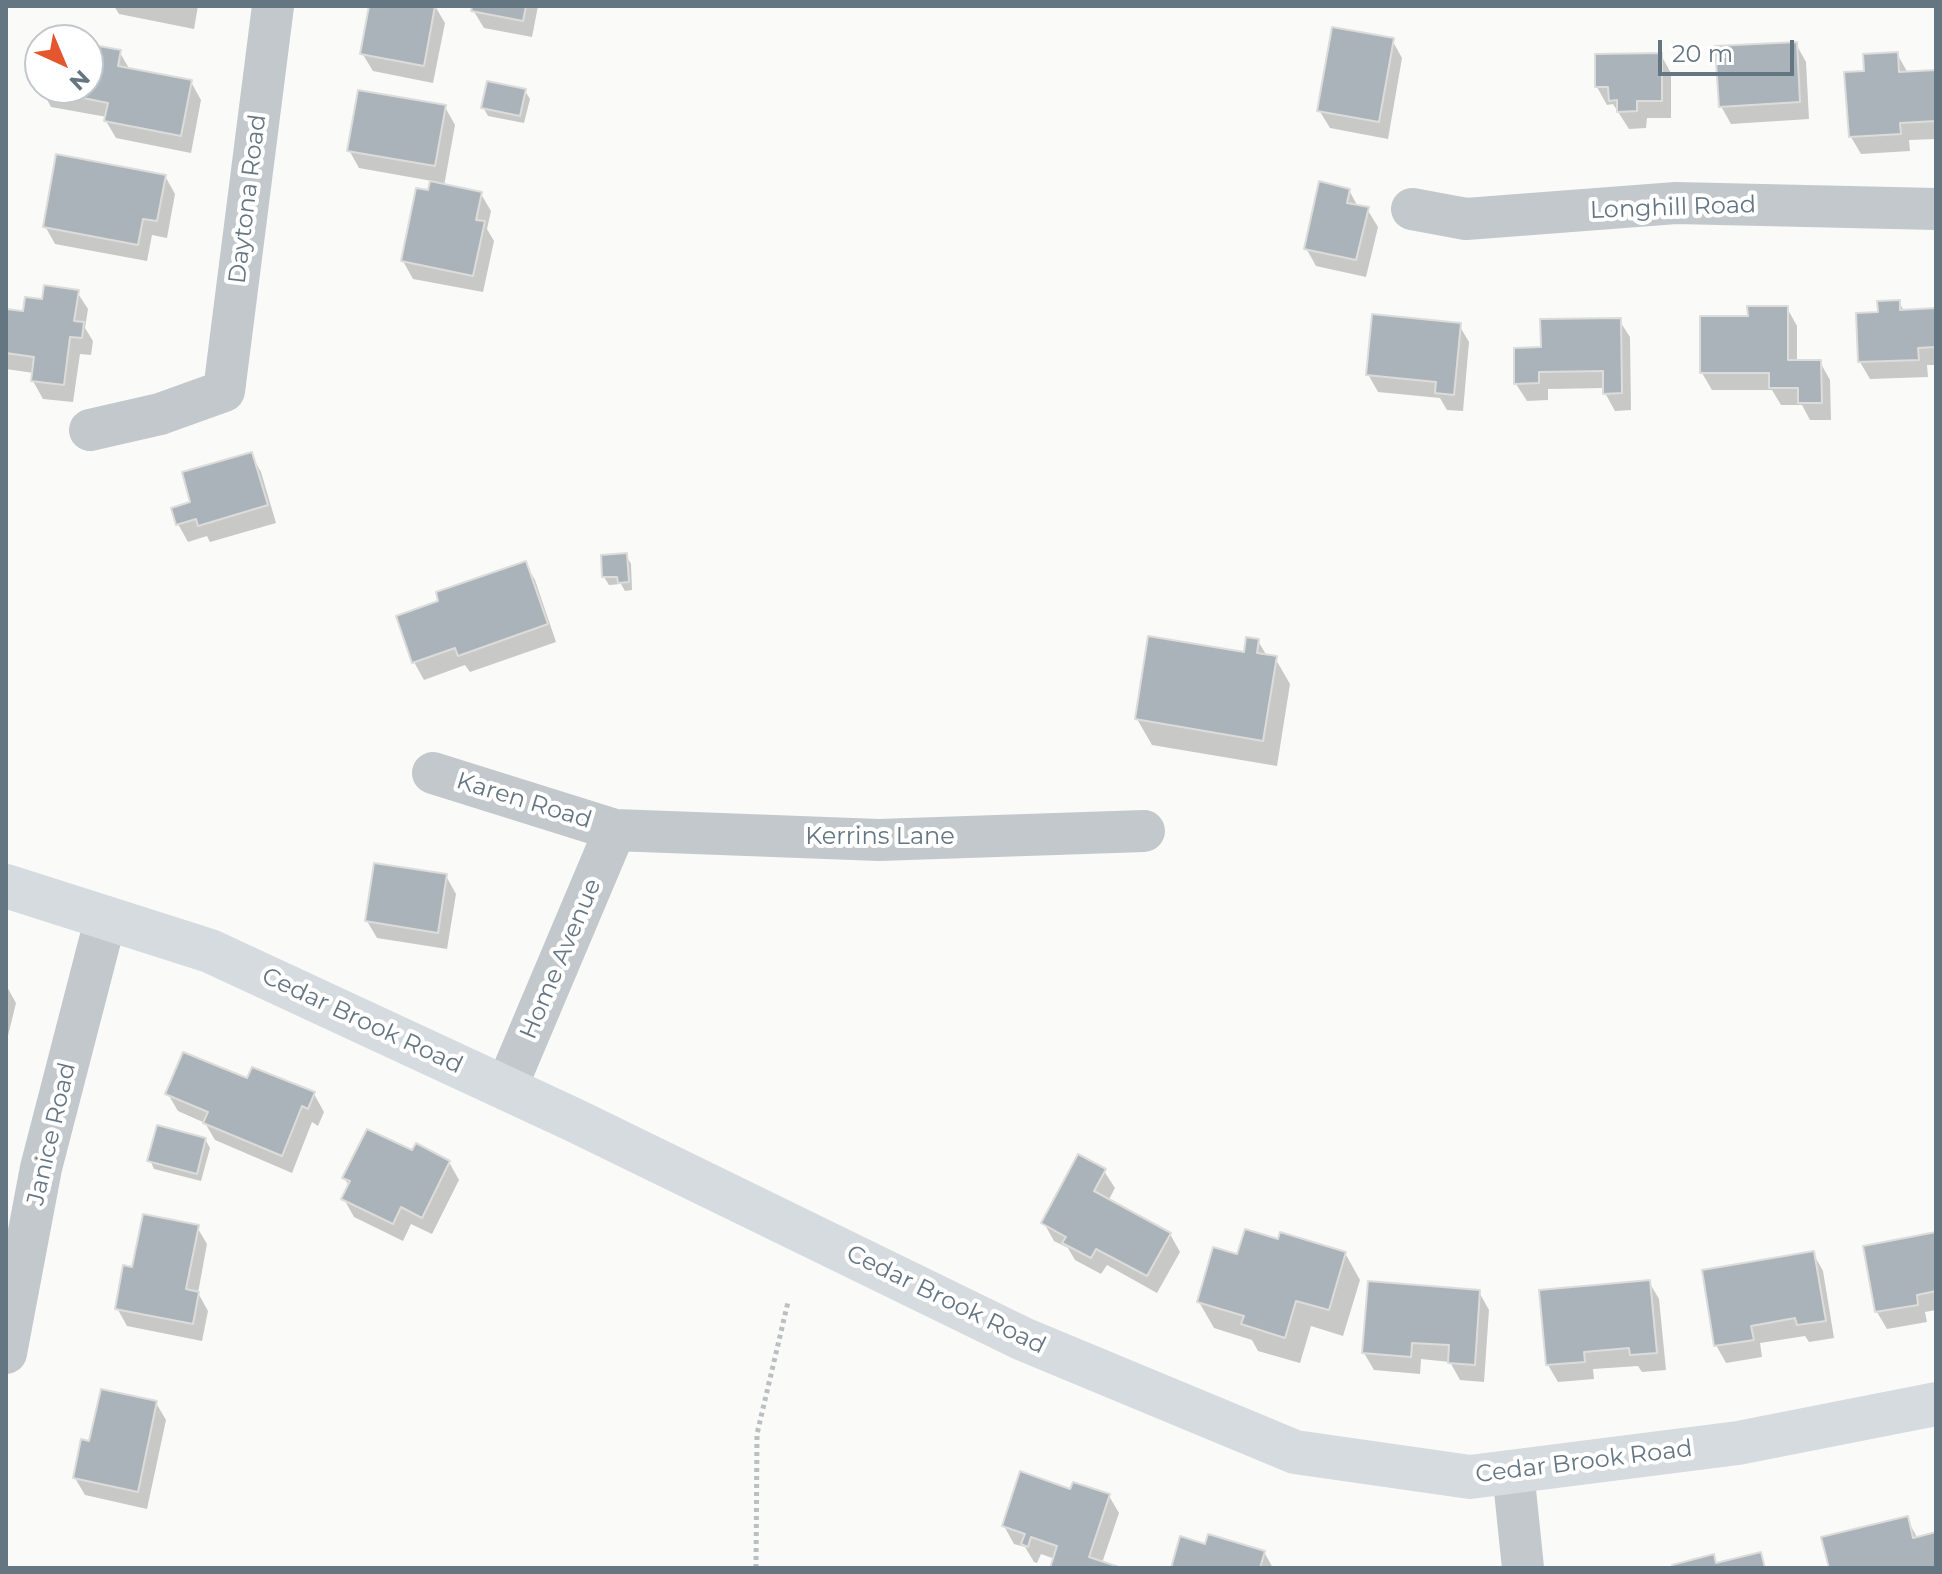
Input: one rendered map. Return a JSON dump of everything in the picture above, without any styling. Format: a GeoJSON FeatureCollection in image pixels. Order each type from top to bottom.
{"type":"FeatureCollection","features":[{"type":"Feature","properties":{"kind":"street","name":"Daytona Road"},"geometry":{"type":"LineString","coordinates":[[90,430],[160,414],[224,391],[273,6]]}},
{"type":"Feature","properties":{"kind":"street","name":"Longhill Road"},"geometry":{"type":"LineString","coordinates":[[1412,209],[1466,219],[1676,203],[1936,209]]}},
{"type":"Feature","properties":{"kind":"street","name":"Karen Road"},"geometry":{"type":"LineString","coordinates":[[433,773],[615,830]]}},
{"type":"Feature","properties":{"kind":"street","name":"Kerrins Lane"},"geometry":{"type":"LineString","coordinates":[[615,830],[879,840],[1144,831]]}},
{"type":"Feature","properties":{"kind":"street","name":"Home Avenue"},"geometry":{"type":"LineString","coordinates":[[506,1088],[615,830]]}},
{"type":"Feature","properties":{"kind":"street","name":"Cedar Brook Road"},"geometry":{"type":"LineString","coordinates":[[6,886],[210,951],[506,1088],[1023,1339],[1295,1452],[1470,1477],[1738,1443],[1936,1404]]}},
{"type":"Feature","properties":{"kind":"street","name":"Janice Road"},"geometry":{"type":"LineString","coordinates":[[6,1353],[41,1168],[106,917]]}},
{"type":"Feature","properties":{"kind":"street"},"geometry":{"type":"LineString","coordinates":[[1513,1471],[1523,1568]]}},
{"type":"Feature","properties":{"kind":"path"},"geometry":{"type":"LineString","coordinates":[[756,1568],[757,1434],[788,1302]]}},
{"type":"Feature","properties":{"kind":"building"},"geometry":{"type":"Polygon","coordinates":[[[369,6],[435,6],[424,66],[360,54],[369,6]]]}},
{"type":"Feature","properties":{"kind":"building"},"geometry":{"type":"Polygon","coordinates":[[[472,6],[526,6],[523,21],[471,11],[472,6]]]}},
{"type":"Feature","properties":{"kind":"building"},"geometry":{"type":"Polygon","coordinates":[[[1332,27],[1394,38],[1379,122],[1317,111],[1332,27]]]}},
{"type":"Feature","properties":{"kind":"building"},"geometry":{"type":"Polygon","coordinates":[[[1797,42],[1800,102],[1719,107],[1715,46],[1797,42]]]}},
{"type":"Feature","properties":{"kind":"building"},"geometry":{"type":"Polygon","coordinates":[[[104,47],[121,50],[118,66],[192,80],[181,136],[104,121],[108,103],[104,102],[104,47]]]}},
{"type":"Feature","properties":{"kind":"building"},"geometry":{"type":"Polygon","coordinates":[[[1898,52],[1899,72],[1935,70],[1936,121],[1900,123],[1901,134],[1849,137],[1844,72],[1864,71],[1863,54],[1898,52]]]}},
{"type":"Feature","properties":{"kind":"building"},"geometry":{"type":"Polygon","coordinates":[[[1662,53],[1662,101],[1637,101],[1637,111],[1617,112],[1617,100],[1609,101],[1608,87],[1595,87],[1595,54],[1662,53]]]}},
{"type":"Feature","properties":{"kind":"building"},"geometry":{"type":"Polygon","coordinates":[[[487,81],[526,89],[520,116],[481,108],[487,81]]]}},
{"type":"Feature","properties":{"kind":"building"},"geometry":{"type":"Polygon","coordinates":[[[358,90],[446,105],[435,166],[347,151],[358,90]]]}},
{"type":"Feature","properties":{"kind":"building"},"geometry":{"type":"Polygon","coordinates":[[[56,154],[166,175],[157,221],[143,219],[138,245],[43,227],[56,154]]]}},
{"type":"Feature","properties":{"kind":"building"},"geometry":{"type":"Polygon","coordinates":[[[430,181],[482,192],[476,220],[485,221],[473,276],[401,261],[416,188],[428,190],[430,181]]]}},
{"type":"Feature","properties":{"kind":"building"},"geometry":{"type":"Polygon","coordinates":[[[1319,181],[1350,189],[1347,203],[1369,207],[1356,260],[1304,249],[1319,181]]]}},
{"type":"Feature","properties":{"kind":"building"},"geometry":{"type":"Polygon","coordinates":[[[44,285],[79,290],[74,321],[84,322],[82,338],[70,337],[64,385],[31,381],[34,357],[6,353],[6,309],[23,311],[25,297],[42,299],[44,285]]]}},
{"type":"Feature","properties":{"kind":"building"},"geometry":{"type":"Polygon","coordinates":[[[1900,300],[1900,310],[1936,308],[1936,347],[1918,348],[1919,360],[1858,362],[1856,313],[1878,312],[1877,301],[1900,300]]]}},
{"type":"Feature","properties":{"kind":"building"},"geometry":{"type":"Polygon","coordinates":[[[1747,306],[1788,306],[1788,360],[1821,360],[1822,403],[1798,403],[1798,388],[1769,388],[1769,373],[1700,373],[1700,316],[1748,316],[1747,306]]]}},
{"type":"Feature","properties":{"kind":"building"},"geometry":{"type":"Polygon","coordinates":[[[1372,314],[1461,323],[1454,395],[1435,393],[1436,382],[1366,375],[1372,314]]]}},
{"type":"Feature","properties":{"kind":"building"},"geometry":{"type":"Polygon","coordinates":[[[1621,318],[1622,393],[1603,394],[1603,371],[1539,372],[1539,383],[1514,384],[1514,348],[1541,347],[1540,319],[1621,318]]]}},
{"type":"Feature","properties":{"kind":"building"},"geometry":{"type":"Polygon","coordinates":[[[252,452],[268,505],[198,526],[196,519],[176,525],[171,508],[190,502],[182,472],[252,452]]]}},
{"type":"Feature","properties":{"kind":"building"},"geometry":{"type":"Polygon","coordinates":[[[627,553],[629,582],[618,583],[617,577],[602,577],[601,555],[627,553]]]}},
{"type":"Feature","properties":{"kind":"building"},"geometry":{"type":"Polygon","coordinates":[[[526,561],[548,624],[458,656],[455,648],[412,663],[396,616],[438,601],[436,592],[526,561]]]}},
{"type":"Feature","properties":{"kind":"building"},"geometry":{"type":"Polygon","coordinates":[[[1148,636],[1244,652],[1246,637],[1259,639],[1257,653],[1277,656],[1263,741],[1135,719],[1148,636]]]}},
{"type":"Feature","properties":{"kind":"building"},"geometry":{"type":"Polygon","coordinates":[[[374,863],[447,874],[438,933],[365,921],[374,863]]]}},
{"type":"Feature","properties":{"kind":"building"},"geometry":{"type":"Polygon","coordinates":[[[183,1052],[247,1078],[252,1067],[315,1092],[308,1109],[302,1106],[282,1156],[203,1123],[208,1112],[165,1094],[183,1052]]]}},
{"type":"Feature","properties":{"kind":"building"},"geometry":{"type":"Polygon","coordinates":[[[157,1125],[206,1138],[197,1174],[147,1161],[157,1125]]]}},
{"type":"Feature","properties":{"kind":"building"},"geometry":{"type":"Polygon","coordinates":[[[367,1129],[412,1150],[416,1143],[450,1161],[422,1218],[401,1207],[393,1224],[341,1199],[350,1181],[342,1178],[367,1129]]]}},
{"type":"Feature","properties":{"kind":"building"},"geometry":{"type":"Polygon","coordinates":[[[1078,1154],[1106,1169],[1094,1191],[1171,1233],[1147,1276],[1096,1249],[1091,1258],[1062,1243],[1066,1237],[1041,1223],[1078,1154]]]}},
{"type":"Feature","properties":{"kind":"building"},"geometry":{"type":"Polygon","coordinates":[[[143,1214],[199,1225],[186,1289],[199,1292],[193,1324],[115,1309],[123,1265],[132,1267],[143,1214]]]}},
{"type":"Feature","properties":{"kind":"building"},"geometry":{"type":"Polygon","coordinates":[[[1245,1229],[1278,1239],[1280,1232],[1346,1252],[1329,1310],[1296,1301],[1285,1338],[1241,1324],[1244,1316],[1197,1302],[1213,1247],[1237,1254],[1245,1229]]]}},
{"type":"Feature","properties":{"kind":"building"},"geometry":{"type":"Polygon","coordinates":[[[1936,1232],[1936,1291],[1917,1295],[1918,1305],[1875,1312],[1863,1246],[1936,1232]]]}},
{"type":"Feature","properties":{"kind":"building"},"geometry":{"type":"Polygon","coordinates":[[[1814,1251],[1826,1321],[1797,1325],[1795,1318],[1751,1326],[1754,1340],[1714,1346],[1702,1270],[1814,1251]]]}},
{"type":"Feature","properties":{"kind":"building"},"geometry":{"type":"Polygon","coordinates":[[[1650,1280],[1657,1353],[1630,1355],[1629,1348],[1584,1352],[1585,1362],[1546,1365],[1539,1290],[1650,1280]]]}},
{"type":"Feature","properties":{"kind":"building"},"geometry":{"type":"Polygon","coordinates":[[[1368,1281],[1480,1290],[1475,1365],[1448,1363],[1449,1345],[1412,1343],[1411,1357],[1362,1353],[1368,1281]]]}},
{"type":"Feature","properties":{"kind":"building"},"geometry":{"type":"Polygon","coordinates":[[[101,1389],[157,1401],[138,1492],[73,1478],[81,1439],[89,1441],[101,1389]]]}},
{"type":"Feature","properties":{"kind":"building"},"geometry":{"type":"Polygon","coordinates":[[[1020,1471],[1070,1489],[1073,1482],[1110,1494],[1089,1557],[1122,1568],[1050,1568],[1057,1546],[1031,1537],[1028,1547],[1021,1544],[1025,1534],[1002,1526],[1020,1471]]]}},
{"type":"Feature","properties":{"kind":"building"},"geometry":{"type":"Polygon","coordinates":[[[1908,1516],[1913,1538],[1936,1532],[1936,1568],[1829,1568],[1821,1537],[1908,1516]]]}},
{"type":"Feature","properties":{"kind":"building"},"geometry":{"type":"Polygon","coordinates":[[[1208,1534],[1265,1551],[1260,1568],[1171,1568],[1180,1536],[1205,1544],[1208,1534]]]}},
{"type":"Feature","properties":{"kind":"building"},"geometry":{"type":"Polygon","coordinates":[[[1761,1552],[1765,1568],[1673,1568],[1672,1565],[1714,1554],[1716,1563],[1761,1552]]]}}]}
